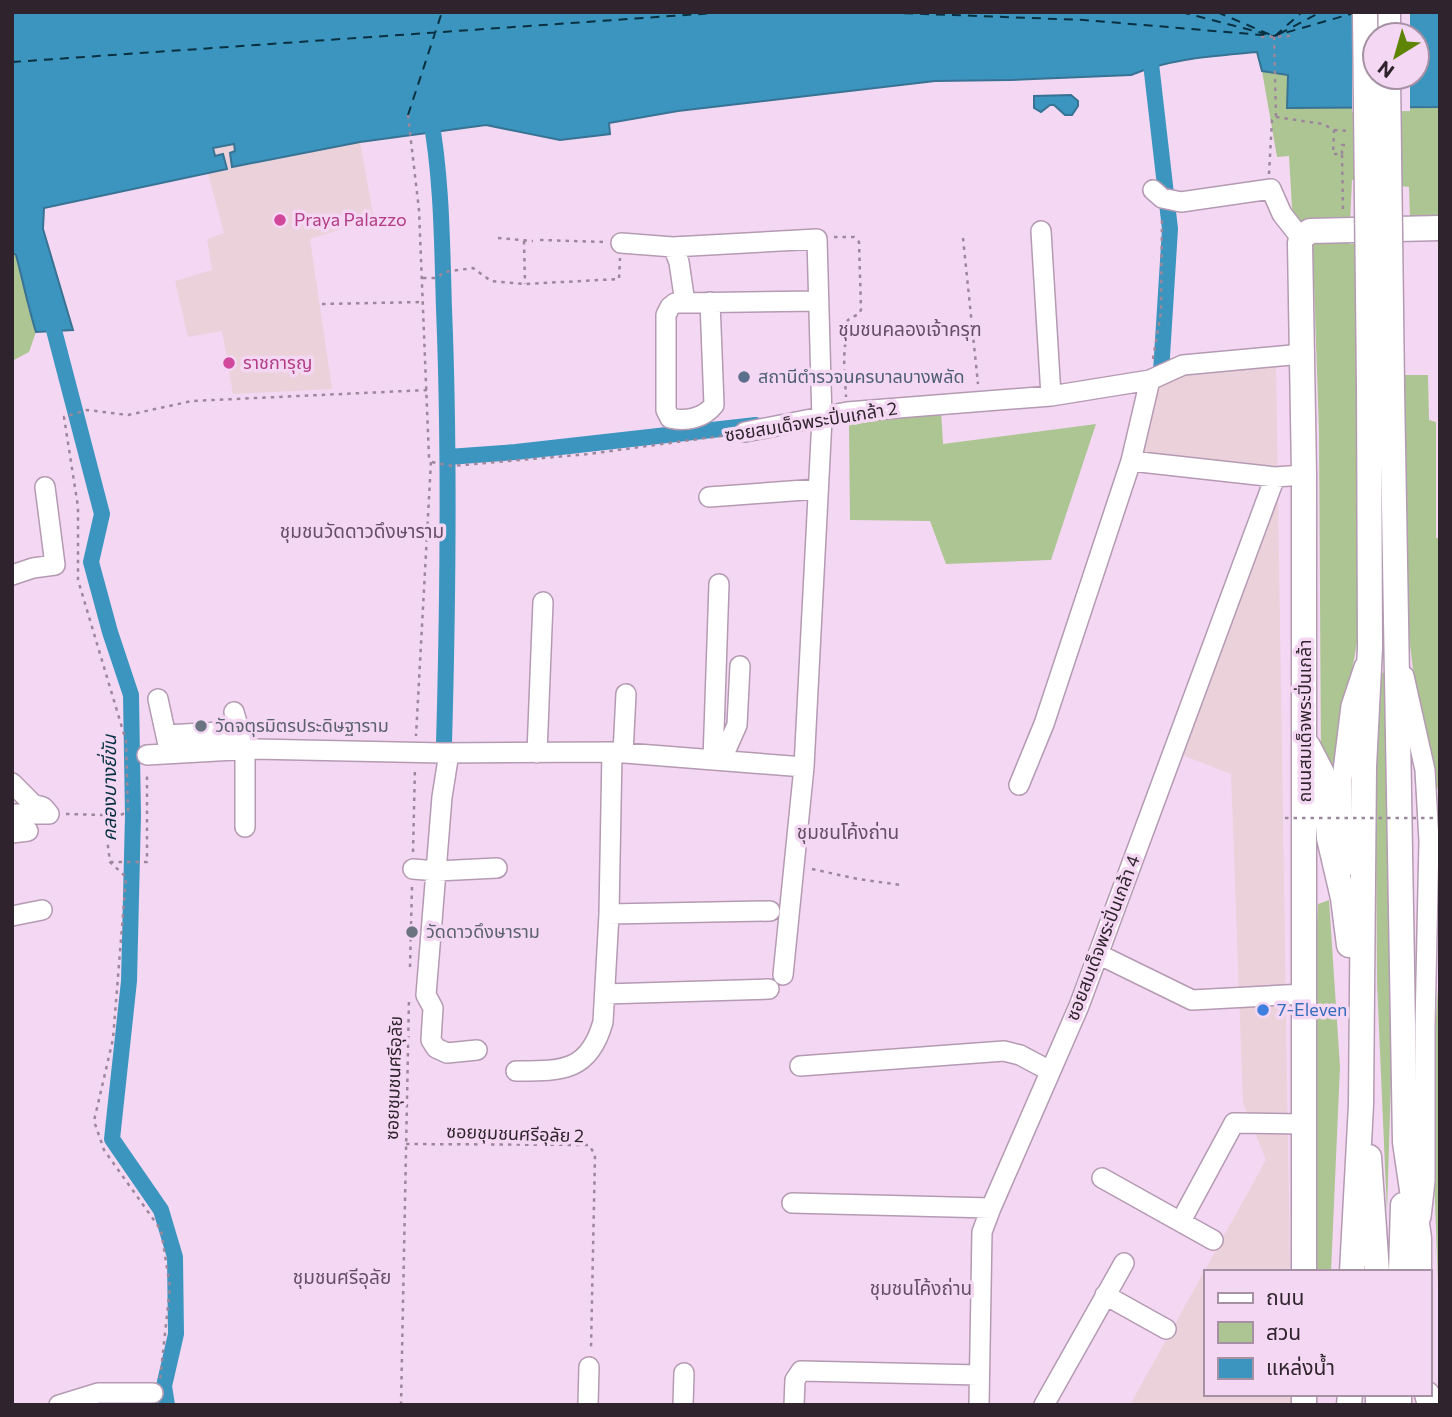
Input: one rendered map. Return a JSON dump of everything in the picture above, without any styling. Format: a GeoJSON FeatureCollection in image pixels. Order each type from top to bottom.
{"type":"FeatureCollection","features":[{"type":"Feature","properties":{"kind":"main road"},"geometry":{"type":"LineString","coordinates":[[1365,12],[1395,637],[1405,1142],[1401,1270]]}},
{"type":"Feature","properties":{"kind":"main road"},"geometry":{"type":"LineString","coordinates":[[1352,1270],[1362,1105],[1364,767],[1381,388],[1388,91]]}},
{"type":"Feature","properties":{"kind":"main road"},"geometry":{"type":"LineString","coordinates":[[1301,238],[1311,231],[1440,228]]}},
{"type":"Feature","properties":{"kind":"main road","name":"ถนนสมเด็จพระปิ่นเกล้า"},"geometry":{"type":"LineString","coordinates":[[1301,238],[1299,251],[1304,475],[1305,739],[1304,1270]]}},
{"type":"Feature","properties":{"kind":"main road"},"geometry":{"type":"LineString","coordinates":[[1305,739],[1322,773],[1325,788],[1329,838],[1343,898],[1361,1023]]}},
{"type":"Feature","properties":{"kind":"main road"},"geometry":{"type":"LineString","coordinates":[[1362,1105],[1371,1171],[1377,1270]]}},
{"type":"Feature","properties":{"kind":"main road"},"geometry":{"type":"LineString","coordinates":[[1405,1142],[1419,1238],[1419,1270]]}},
{"type":"Feature","properties":{"kind":"street"},"geometry":{"type":"LineString","coordinates":[[1157,194],[1181,202],[1271,189],[1282,214],[1301,238]]}},
{"type":"Feature","properties":{"kind":"street"},"geometry":{"type":"LineString","coordinates":[[1041,231],[1051,396]]}},
{"type":"Feature","properties":{"kind":"street"},"geometry":{"type":"LineString","coordinates":[[605,994],[776,982],[795,865],[804,767],[822,419],[817,239],[673,247],[621,243]]}},
{"type":"Feature","properties":{"kind":"street"},"geometry":{"type":"LineString","coordinates":[[673,247],[685,303]]}},
{"type":"Feature","properties":{"kind":"street"},"geometry":{"type":"LineString","coordinates":[[710,302],[715,405],[703,415],[681,421],[670,418],[666,410],[666,315],[670,307],[676,303],[710,302],[818,301]]}},
{"type":"Feature","properties":{"kind":"street","name":"ซอยสมเด็จพระปิ่นเกล้า 2"},"geometry":{"type":"LineString","coordinates":[[745,432],[847,412],[1051,396],[1150,380],[1183,365],[1302,354]]}},
{"type":"Feature","properties":{"kind":"street"},"geometry":{"type":"LineString","coordinates":[[1019,785],[1044,724],[1131,461],[1150,380]]}},
{"type":"Feature","properties":{"kind":"street"},"geometry":{"type":"LineString","coordinates":[[1131,461],[1275,477],[1304,475]]}},
{"type":"Feature","properties":{"kind":"street","name":"ซอยสมเด็จพระปิ่นเกล้า 4"},"geometry":{"type":"LineString","coordinates":[[979,1405],[982,1232],[990,1208],[1079,1006],[1275,477]]}},
{"type":"Feature","properties":{"kind":"street"},"geometry":{"type":"LineString","coordinates":[[12,575],[55,565],[45,487]]}},
{"type":"Feature","properties":{"kind":"street"},"geometry":{"type":"LineString","coordinates":[[709,497],[818,489]]}},
{"type":"Feature","properties":{"kind":"street"},"geometry":{"type":"LineString","coordinates":[[719,584],[719,760]]}},
{"type":"Feature","properties":{"kind":"street"},"geometry":{"type":"LineString","coordinates":[[537,753],[543,602]]}},
{"type":"Feature","properties":{"kind":"street"},"geometry":{"type":"LineString","coordinates":[[1395,637],[1438,835],[1439,932],[1425,1026],[1426,1181],[1419,1238]]}},
{"type":"Feature","properties":{"kind":"street"},"geometry":{"type":"LineString","coordinates":[[1343,898],[1342,779],[1351,706],[1370,648]]}},
{"type":"Feature","properties":{"kind":"street"},"geometry":{"type":"LineString","coordinates":[[719,760],[734,736],[737,724],[740,666]]}},
{"type":"Feature","properties":{"kind":"street"},"geometry":{"type":"LineString","coordinates":[[516,1072],[569,1067],[590,1053],[603,1021],[617,753],[625,694]]}},
{"type":"Feature","properties":{"kind":"street"},"geometry":{"type":"LineString","coordinates":[[158,699],[168,744]]}},
{"type":"Feature","properties":{"kind":"street"},"geometry":{"type":"LineString","coordinates":[[147,755],[168,744],[240,731],[415,752],[617,753],[804,767]]}},
{"type":"Feature","properties":{"kind":"street"},"geometry":{"type":"LineString","coordinates":[[240,731],[246,827]]}},
{"type":"Feature","properties":{"kind":"street"},"geometry":{"type":"LineString","coordinates":[[449,753],[442,797],[426,995],[433,1009],[431,1040],[440,1052],[477,1050]]}},
{"type":"Feature","properties":{"kind":"street"},"geometry":{"type":"LineString","coordinates":[[12,783],[33,804],[43,807],[49,814]]}},
{"type":"Feature","properties":{"kind":"street"},"geometry":{"type":"LineString","coordinates":[[12,814],[49,814]]}},
{"type":"Feature","properties":{"kind":"street"},"geometry":{"type":"LineString","coordinates":[[413,869],[497,869]]}},
{"type":"Feature","properties":{"kind":"street"},"geometry":{"type":"LineString","coordinates":[[12,916],[42,911]]}},
{"type":"Feature","properties":{"kind":"street"},"geometry":{"type":"LineString","coordinates":[[608,914],[770,911]]}},
{"type":"Feature","properties":{"kind":"street"},"geometry":{"type":"LineString","coordinates":[[1098,954],[1192,1000],[1304,994]]}},
{"type":"Feature","properties":{"kind":"street"},"geometry":{"type":"LineString","coordinates":[[800,1066],[1004,1051],[1020,1055],[1050,1071]]}},
{"type":"Feature","properties":{"kind":"street"},"geometry":{"type":"LineString","coordinates":[[1181,1222],[1234,1122],[1303,1124]]}},
{"type":"Feature","properties":{"kind":"street"},"geometry":{"type":"LineString","coordinates":[[1102,1178],[1213,1240]]}},
{"type":"Feature","properties":{"kind":"street"},"geometry":{"type":"LineString","coordinates":[[792,1203],[990,1208]]}},
{"type":"Feature","properties":{"kind":"street"},"geometry":{"type":"LineString","coordinates":[[1044,1405],[1124,1263]]}},
{"type":"Feature","properties":{"kind":"street"},"geometry":{"type":"LineString","coordinates":[[1105,1295],[1166,1329]]}},
{"type":"Feature","properties":{"kind":"street"},"geometry":{"type":"LineString","coordinates":[[588,1405],[590,1358]]}},
{"type":"Feature","properties":{"kind":"street"},"geometry":{"type":"LineString","coordinates":[[794,1405],[795,1380],[802,1371],[979,1375]]}},
{"type":"Feature","properties":{"kind":"street"},"geometry":{"type":"LineString","coordinates":[[683,1405],[684,1373]]}},
{"type":"Feature","properties":{"kind":"street"},"geometry":{"type":"LineString","coordinates":[[59,1405],[97,1394],[157,1386]]}},
{"type":"Feature","properties":{"kind":"path"},"geometry":{"type":"LineString","coordinates":[[1271,189],[1268,169],[1272,120],[1276,117],[1274,36]]}},
{"type":"Feature","properties":{"kind":"path"},"geometry":{"type":"LineString","coordinates":[[1261,37],[1294,36]]}},
{"type":"Feature","properties":{"kind":"path"},"geometry":{"type":"LineString","coordinates":[[408,115],[419,210],[429,458],[432,462],[415,752],[410,979]]}},
{"type":"Feature","properties":{"kind":"path"},"geometry":{"type":"LineString","coordinates":[[1276,117],[1310,121],[1334,130],[1334,154],[1342,154],[1343,216]]}},
{"type":"Feature","properties":{"kind":"path"},"geometry":{"type":"LineString","coordinates":[[1150,380],[1161,312],[1157,194]]}},
{"type":"Feature","properties":{"kind":"path"},"geometry":{"type":"LineString","coordinates":[[817,239],[853,237],[859,242],[861,309],[860,313],[847,323],[847,412]]}},
{"type":"Feature","properties":{"kind":"path"},"geometry":{"type":"LineString","coordinates":[[963,237],[979,401]]}},
{"type":"Feature","properties":{"kind":"path"},"geometry":{"type":"LineString","coordinates":[[498,238],[533,241]]}},
{"type":"Feature","properties":{"kind":"path"},"geometry":{"type":"LineString","coordinates":[[423,278],[437,278],[444,272],[473,268],[491,281],[525,284],[619,279],[621,243],[540,240]]}},
{"type":"Feature","properties":{"kind":"path"},"geometry":{"type":"LineString","coordinates":[[524,241],[525,284]]}},
{"type":"Feature","properties":{"kind":"path"},"geometry":{"type":"LineString","coordinates":[[322,304],[424,302]]}},
{"type":"Feature","properties":{"kind":"path"},"geometry":{"type":"LineString","coordinates":[[105,821],[128,812],[126,741],[78,580],[78,507],[64,417],[87,410],[128,415],[192,401],[427,390]]}},
{"type":"Feature","properties":{"kind":"path","name":"ซอยสมเด็จพระปิ่นเกล้า 2"},"geometry":{"type":"LineString","coordinates":[[432,462],[452,466],[589,454],[745,432]]}},
{"type":"Feature","properties":{"kind":"path"},"geometry":{"type":"LineString","coordinates":[[110,863],[147,862],[147,755]]}},
{"type":"Feature","properties":{"kind":"path"},"geometry":{"type":"LineString","coordinates":[[49,814],[104,815],[110,863],[125,877],[113,1039],[94,1121],[104,1150],[161,1230],[170,1287],[157,1386]]}},
{"type":"Feature","properties":{"kind":"path"},"geometry":{"type":"LineString","coordinates":[[1286,818],[1440,818]]}},
{"type":"Feature","properties":{"kind":"path"},"geometry":{"type":"LineString","coordinates":[[795,865],[858,879],[901,884]]}},
{"type":"Feature","properties":{"kind":"path","name":"ซอยชุมชนศรีอุลัย"},"geometry":{"type":"LineString","coordinates":[[401,1405],[409,993]]}},
{"type":"Feature","properties":{"kind":"path","name":"ซอยชุมชนศรีอุลัย 2"},"geometry":{"type":"LineString","coordinates":[[405,1144],[589,1145],[595,1155],[590,1358]]}},
{"type":"Feature","properties":{"kind":"shaded area"},"geometry":{"type":"Polygon","coordinates":[[[360,142],[374,219],[310,239],[332,389],[233,394],[222,331],[188,337],[175,281],[212,270],[207,239],[224,233],[208,174],[226,168],[215,156],[213,148],[234,143],[233,167],[360,142]]]}},
{"type":"Feature","properties":{"kind":"shaded area"},"geometry":{"type":"Polygon","coordinates":[[[1276,363],[1290,1270],[1205,1270],[1266,1160],[1243,1103],[1231,774],[1182,755],[1270,483],[1123,454],[1137,413],[1144,370],[1276,363]]]}},
{"type":"Feature","properties":{"kind":"shaded area"},"geometry":{"type":"Polygon","coordinates":[[[1204,1272],[1204,1396],[1291,1396],[1291,1405],[1130,1405],[1204,1272]]]}},
{"type":"Feature","properties":{"kind":"green space"},"geometry":{"type":"Polygon","coordinates":[[[1262,71],[1288,75],[1287,108],[1440,107],[1440,223],[1410,220],[1409,187],[1352,180],[1349,244],[1358,244],[1358,636],[1336,767],[1321,763],[1319,430],[1312,225],[1293,225],[1289,156],[1277,157],[1262,71]]]}},
{"type":"Feature","properties":{"kind":"green space"},"geometry":{"type":"Polygon","coordinates":[[[12,252],[16,254],[36,332],[29,352],[12,361],[12,252]]]}},
{"type":"Feature","properties":{"kind":"green space"},"geometry":{"type":"Polygon","coordinates":[[[1405,375],[1428,375],[1429,420],[1436,422],[1436,538],[1440,538],[1440,795],[1429,759],[1415,679],[1405,593],[1405,375]]]}},
{"type":"Feature","properties":{"kind":"green space"},"geometry":{"type":"Polygon","coordinates":[[[941,409],[943,444],[1096,424],[1051,560],[946,564],[930,521],[850,520],[849,424],[941,409]]]}},
{"type":"Feature","properties":{"kind":"green space"},"geometry":{"type":"Polygon","coordinates":[[[1386,671],[1392,1044],[1387,1213],[1377,983],[1375,677],[1386,671]]]}},
{"type":"Feature","properties":{"kind":"green space"},"geometry":{"type":"Polygon","coordinates":[[[1329,900],[1340,1067],[1331,1270],[1312,1270],[1311,1037],[1318,904],[1329,900]]]}},
{"type":"Feature","properties":{"kind":"green space"},"geometry":{"type":"Polygon","coordinates":[[[1440,958],[1440,1338],[1431,1093],[1440,958]]]}},
{"type":"Feature","properties":{"kind":"water"},"geometry":{"type":"Polygon","coordinates":[[[12,12],[1440,12],[1440,107],[1287,108],[1288,75],[1262,71],[1257,52],[1177,61],[1131,75],[935,81],[678,111],[609,123],[610,134],[560,140],[486,125],[360,142],[232,167],[230,153],[235,151],[234,144],[213,148],[215,156],[223,154],[227,169],[44,208],[43,229],[73,330],[36,332],[16,255],[12,252],[12,12]]]}},
{"type":"Feature","properties":{"kind":"water"},"geometry":{"type":"Polygon","coordinates":[[[1071,95],[1078,101],[1072,115],[1065,115],[1054,105],[1041,112],[1034,108],[1034,96],[1071,95]]]}},
{"type":"Feature","properties":{"kind":"pier"},"geometry":{"type":"Polygon","coordinates":[[[1352,12],[1410,12],[1410,21],[1361,21],[1361,91],[1410,91],[1410,111],[1352,112],[1352,12]]]}},
{"type":"Feature","properties":{"kind":"waterway"},"geometry":{"type":"LineString","coordinates":[[1150,12],[1150,55],[1170,229],[1161,372]]}},
{"type":"Feature","properties":{"kind":"waterway"},"geometry":{"type":"LineString","coordinates":[[430,114],[441,211],[446,363],[448,526],[444,744]]}},
{"type":"Feature","properties":{"kind":"waterway","name":"คลองบางยี่ขัน"},"geometry":{"type":"LineString","coordinates":[[49,311],[102,514],[91,562],[131,695],[133,815],[129,981],[112,1139],[161,1210],[175,1257],[176,1334],[164,1386],[167,1405]]}},
{"type":"Feature","properties":{"kind":"waterway"},"geometry":{"type":"LineString","coordinates":[[448,457],[756,425]]}},
{"type":"Feature","properties":{"kind":"ferry route"},"geometry":{"type":"LineString","coordinates":[[408,115],[442,12]]}},
{"type":"Feature","properties":{"kind":"ferry route"},"geometry":{"type":"LineString","coordinates":[[12,62],[729,12]]}},
{"type":"Feature","properties":{"kind":"ferry route"},"geometry":{"type":"LineString","coordinates":[[872,12],[1084,20],[1274,36],[1354,13]]}},
{"type":"Feature","properties":{"kind":"ferry route"},"geometry":{"type":"LineString","coordinates":[[1181,12],[1266,34]]}},
{"type":"Feature","properties":{"kind":"ferry route"},"geometry":{"type":"LineString","coordinates":[[1217,12],[1271,35]]}},
{"type":"Feature","properties":{"kind":"ferry route"},"geometry":{"type":"LineString","coordinates":[[1275,36],[1302,12]]}},
{"type":"Feature","properties":{"kind":"ferry route"},"geometry":{"type":"LineString","coordinates":[[1279,34],[1321,12]]}},
{"type":"Feature","properties":{"kind":"place","name":"Praya Palazzo"},"geometry":{"type":"Point","coordinates":[280,220]}},
{"type":"Feature","properties":{"kind":"place","name":"ราชการุญ"},"geometry":{"type":"Point","coordinates":[229,363]}},
{"type":"Feature","properties":{"kind":"place","name":"สถานีตำรวจนครบาลบางพลัด"},"geometry":{"type":"Point","coordinates":[744,377]}},
{"type":"Feature","properties":{"kind":"place","name":"วัดจตุรมิตรประดิษฐาราม"},"geometry":{"type":"Point","coordinates":[201,726]}},
{"type":"Feature","properties":{"kind":"place","name":"วัดดาวดึงษาราม"},"geometry":{"type":"Point","coordinates":[412,932]}},
{"type":"Feature","properties":{"kind":"place","name":"7-Eleven"},"geometry":{"type":"Point","coordinates":[1263,1010]}},
{"type":"Feature","properties":{"kind":"district","name":"ชุมชนคลองเจ้าครุฑ"},"geometry":{"type":"Point","coordinates":[910,329]}},
{"type":"Feature","properties":{"kind":"district","name":"ชุมชนวัดดาวดึงษาราม"},"geometry":{"type":"Point","coordinates":[362,531]}},
{"type":"Feature","properties":{"kind":"district","name":"ชุมชนโค้งถ่าน"},"geometry":{"type":"Point","coordinates":[848,832]}},
{"type":"Feature","properties":{"kind":"district","name":"ชุมชนศรีอุลัย"},"geometry":{"type":"Point","coordinates":[342,1277]}},
{"type":"Feature","properties":{"kind":"district","name":"ชุมชนโค้งถ่าน"},"geometry":{"type":"Point","coordinates":[921,1288]}}]}
